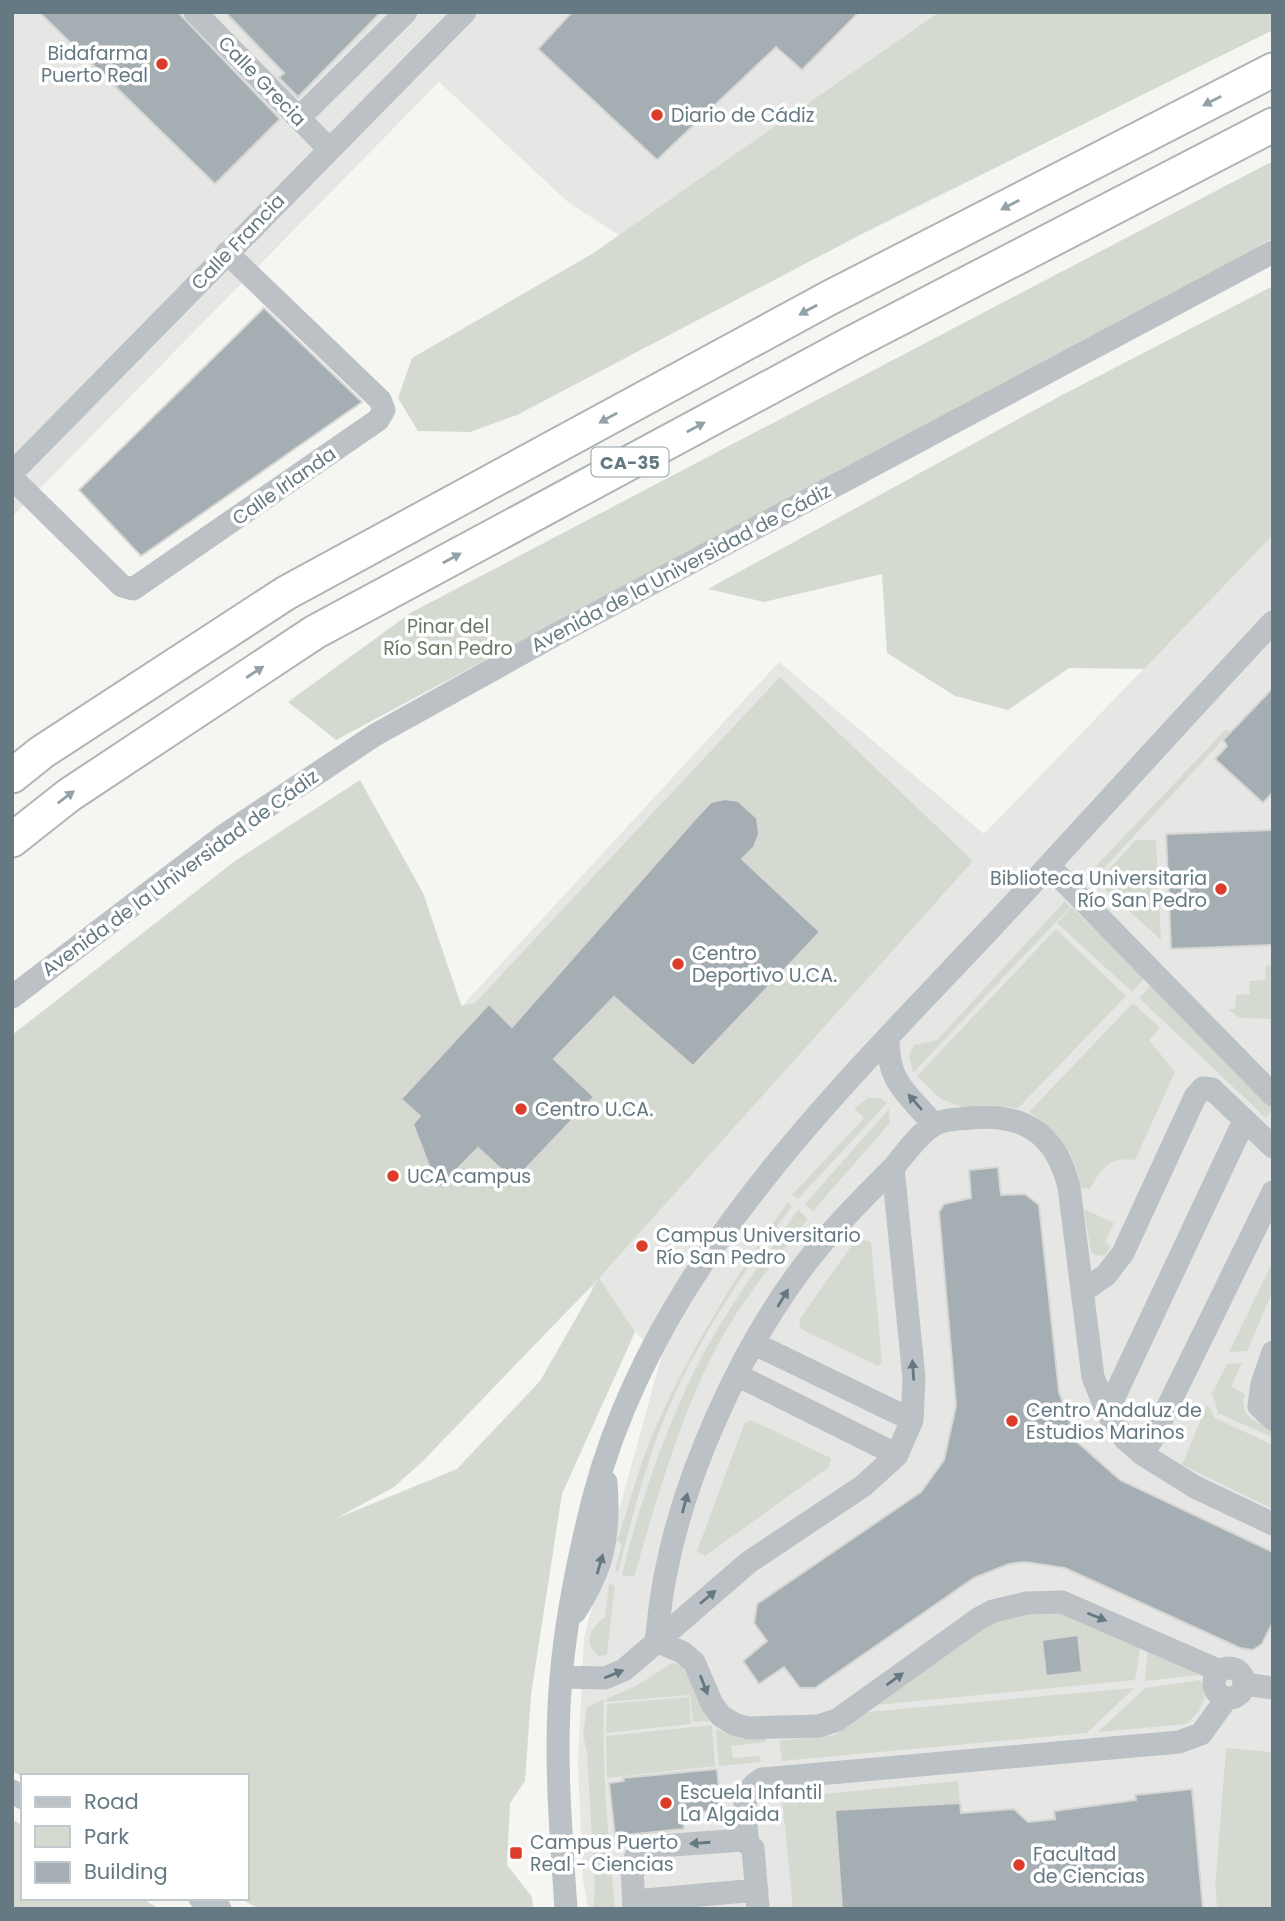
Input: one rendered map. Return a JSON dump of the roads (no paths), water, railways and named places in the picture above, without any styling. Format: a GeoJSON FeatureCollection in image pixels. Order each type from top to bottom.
{"type":"FeatureCollection","features":[{"type":"Feature","properties":{"kind":"highway","name":"CA-35"},"geometry":{"type":"LineString","coordinates":[[12,776],[42,752],[286,593],[829,298],[1273,69]]}},
{"type":"Feature","properties":{"kind":"highway","name":"CA-35"},"geometry":{"type":"LineString","coordinates":[[12,840],[69,794],[315,632],[840,349],[1273,125]]}},
{"type":"Feature","properties":{"kind":"street","name":"Calle Grecia"},"geometry":{"type":"LineString","coordinates":[[195,12],[329,149]]}},
{"type":"Feature","properties":{"kind":"street"},"geometry":{"type":"LineString","coordinates":[[299,118],[406,12]]}},
{"type":"Feature","properties":{"kind":"street","name":"Calle Francia"},"geometry":{"type":"LineString","coordinates":[[12,475],[226,253],[465,12]]}},
{"type":"Feature","properties":{"kind":"street","name":"Calle Irlanda"},"geometry":{"type":"LineString","coordinates":[[12,475],[122,586],[134,589],[378,420],[384,410],[380,400],[226,253]]}},
{"type":"Feature","properties":{"kind":"street","name":"Avenida de la Universidad de Cádiz"},"geometry":{"type":"LineString","coordinates":[[12,997],[226,834],[375,735],[567,628],[1273,253]]}},
{"type":"Feature","properties":{"kind":"street"},"geometry":{"type":"LineString","coordinates":[[566,1909],[559,1762],[561,1677],[568,1623],[595,1494],[604,1465],[661,1328],[699,1266],[742,1205],[852,1078],[1272,624]]}},
{"type":"Feature","properties":{"kind":"street"},"geometry":{"type":"LineString","coordinates":[[1048,866],[1273,1095]]}},
{"type":"Feature","properties":{"kind":"street"},"geometry":{"type":"LineString","coordinates":[[888,1038],[889,1068],[895,1082],[934,1125]]}},
{"type":"Feature","properties":{"kind":"street"},"geometry":{"type":"LineString","coordinates":[[852,1078],[877,1076],[895,1082]]}},
{"type":"Feature","properties":{"kind":"street"},"geometry":{"type":"LineString","coordinates":[[1083,1291],[1105,1275],[1123,1253],[1195,1097],[1203,1088],[1212,1089],[1244,1121],[1270,1136]]}},
{"type":"Feature","properties":{"kind":"street"},"geometry":{"type":"LineString","coordinates":[[656,1641],[666,1572],[691,1479],[755,1344],[796,1277],[838,1223],[934,1125],[984,1117],[1015,1120],[1051,1143],[1064,1165],[1069,1187],[1093,1377],[1107,1412],[1125,1439],[1142,1454],[1195,1487],[1273,1524]]}},
{"type":"Feature","properties":{"kind":"street"},"geometry":{"type":"LineString","coordinates":[[1107,1412],[1244,1121]]}},
{"type":"Feature","properties":{"kind":"street"},"geometry":{"type":"LineString","coordinates":[[561,1677],[605,1678],[624,1670],[749,1562],[863,1486],[897,1454],[912,1420],[914,1378],[893,1168]]}},
{"type":"Feature","properties":{"kind":"street"},"geometry":{"type":"LineString","coordinates":[[1142,1454],[1151,1441],[1273,1192]]}},
{"type":"Feature","properties":{"kind":"street"},"geometry":{"type":"LineString","coordinates":[[755,1344],[912,1420]]}},
{"type":"Feature","properties":{"kind":"street"},"geometry":{"type":"LineString","coordinates":[[1273,1352],[1259,1396],[1259,1406],[1273,1419]]}},
{"type":"Feature","properties":{"kind":"street"},"geometry":{"type":"LineString","coordinates":[[739,1376],[897,1454]]}},
{"type":"Feature","properties":{"kind":"street"},"geometry":{"type":"LineString","coordinates":[[656,1641],[694,1662],[712,1704],[721,1716],[748,1728],[829,1725],[978,1619],[993,1611],[1027,1603],[1062,1602],[1220,1671],[1229,1668],[1239,1671],[1236,1691],[1201,1734],[1179,1742],[762,1779],[750,1786],[745,1796],[748,1844]]}},
{"type":"Feature","properties":{"kind":"street"},"geometry":{"type":"LineString","coordinates":[[1236,1691],[1273,1688]]}},
{"type":"Feature","properties":{"kind":"street"},"geometry":{"type":"LineString","coordinates":[[743,1840],[753,1848],[758,1899],[634,1905],[632,1867],[636,1856],[659,1846],[743,1840]]}},
{"type":"Feature","properties":{"kind":"street"},"geometry":{"type":"LineString","coordinates":[[204,1900],[220,1909]]}},
{"type":"Feature","properties":{"kind":"place","name":"Bidafarma Puerto Real"},"geometry":{"type":"Point","coordinates":[162,64]}},
{"type":"Feature","properties":{"kind":"place","name":"Diario de Cádiz"},"geometry":{"type":"Point","coordinates":[657,115]}},
{"type":"Feature","properties":{"kind":"place","name":"Biblioteca Universitaria Río San Pedro"},"geometry":{"type":"Point","coordinates":[1221,889]}},
{"type":"Feature","properties":{"kind":"place","name":"Centro Deportivo U.CA."},"geometry":{"type":"Point","coordinates":[678,964]}},
{"type":"Feature","properties":{"kind":"place","name":"Centro U.CA."},"geometry":{"type":"Point","coordinates":[521,1109]}},
{"type":"Feature","properties":{"kind":"place","name":"UCA campus"},"geometry":{"type":"Point","coordinates":[393,1176]}},
{"type":"Feature","properties":{"kind":"place","name":"Campus Universitario Río San Pedro"},"geometry":{"type":"Point","coordinates":[642,1246]}},
{"type":"Feature","properties":{"kind":"place","name":"Centro Andaluz de Estudios Marinos"},"geometry":{"type":"Point","coordinates":[1012,1421]}},
{"type":"Feature","properties":{"kind":"place","name":"Escuela Infantil La Algaida"},"geometry":{"type":"Point","coordinates":[666,1803]}},
{"type":"Feature","properties":{"kind":"place","name":"Campus Puerto Real - Ciencias"},"geometry":{"type":"Point","coordinates":[516,1853]}},
{"type":"Feature","properties":{"kind":"place","name":"Facultad de Ciencias"},"geometry":{"type":"Point","coordinates":[1019,1865]}},
{"type":"Feature","properties":{"kind":"park label","name":"Pinar del Río San Pedro"},"geometry":{"type":"Point","coordinates":[448,637]}}]}
